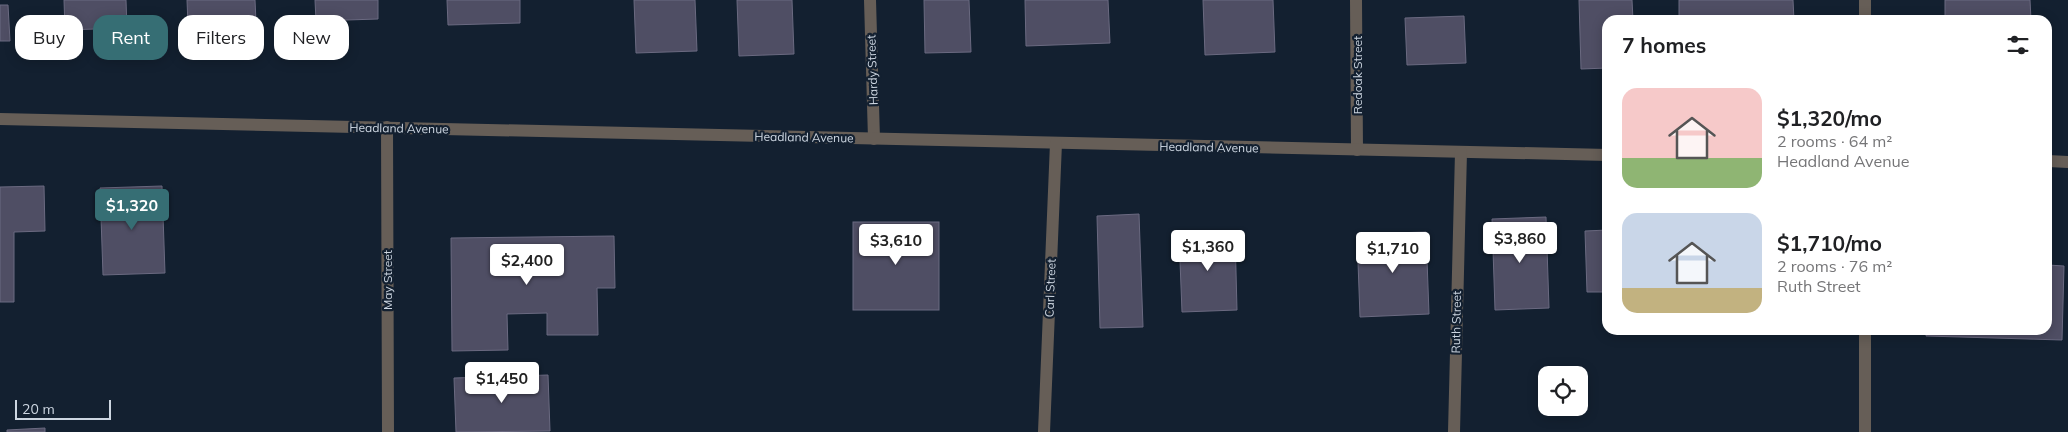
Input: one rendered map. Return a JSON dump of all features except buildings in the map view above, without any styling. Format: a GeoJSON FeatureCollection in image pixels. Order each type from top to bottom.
{"type":"FeatureCollection","features":[{"type":"Feature","properties":{"kind":"street","name":"Hardy Street"},"geometry":{"type":"LineString","coordinates":[[870,0],[874,139]]}},
{"type":"Feature","properties":{"kind":"street","name":"Redoak Street"},"geometry":{"type":"LineString","coordinates":[[1356,0],[1357,150]]}},
{"type":"Feature","properties":{"kind":"street"},"geometry":{"type":"LineString","coordinates":[[1865,0],[1865,15]]}},
{"type":"Feature","properties":{"kind":"street","name":"Headland Avenue"},"geometry":{"type":"LineString","coordinates":[[0,119],[1602,155]]}},
{"type":"Feature","properties":{"kind":"street","name":"May Street"},"geometry":{"type":"LineString","coordinates":[[386,127],[388,432]]}},
{"type":"Feature","properties":{"kind":"street","name":"Carl Street"},"geometry":{"type":"LineString","coordinates":[[1044,432],[1056,144]]}},
{"type":"Feature","properties":{"kind":"street","name":"Ruth Street"},"geometry":{"type":"LineString","coordinates":[[1454,432],[1461,152]]}},
{"type":"Feature","properties":{"kind":"street"},"geometry":{"type":"LineString","coordinates":[[2052,161],[2068,162]]}},
{"type":"Feature","properties":{"kind":"street"},"geometry":{"type":"LineString","coordinates":[[1865,335],[1866,432]]}}]}
